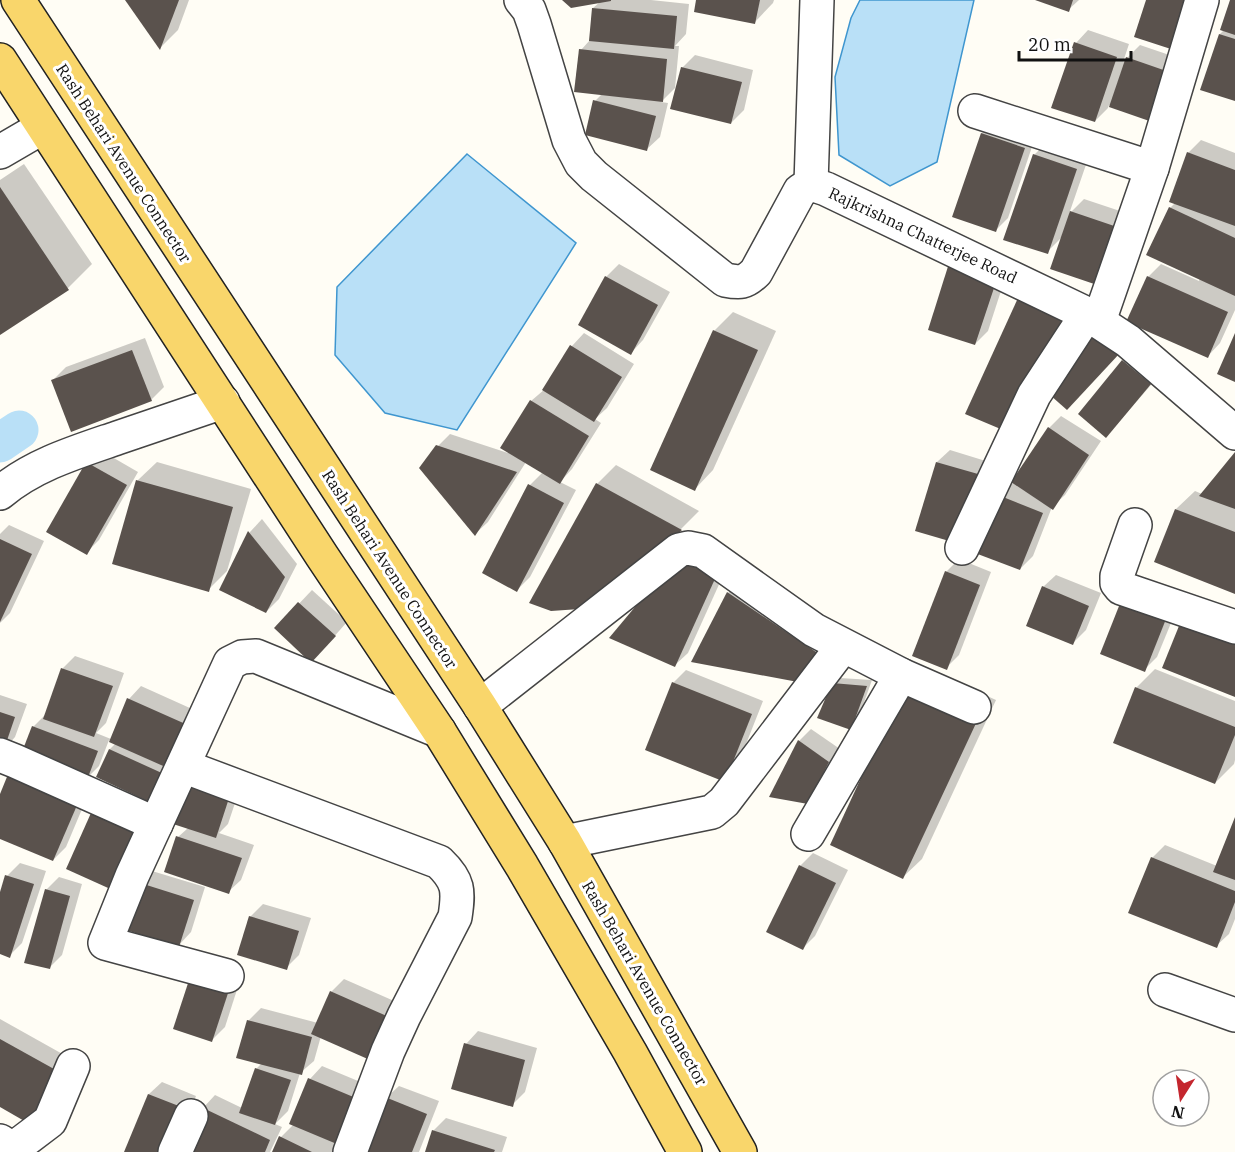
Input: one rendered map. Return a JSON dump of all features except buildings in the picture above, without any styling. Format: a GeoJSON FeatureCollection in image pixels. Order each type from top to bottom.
{"type":"FeatureCollection","features":[{"type":"Feature","properties":{"kind":"main road","name":"Rash Behari Avenue Connector"},"geometry":{"type":"LineString","coordinates":[[18,0],[480,706],[565,842],[740,1152]]}},
{"type":"Feature","properties":{"kind":"main road"},"geometry":{"type":"LineString","coordinates":[[0,60],[322,556],[439,731],[493,818],[630,1052],[685,1152]]}},
{"type":"Feature","properties":{"kind":"main road"},"geometry":{"type":"LineString","coordinates":[[493,818],[535,794]]}},
{"type":"Feature","properties":{"kind":"street","name":"Rajkrishna Chatterjee Road"},"geometry":{"type":"LineString","coordinates":[[521,0],[529,10],[569,140],[581,163],[594,176],[725,279],[737,283],[748,280],[756,272],[800,191],[811,184],[848,198],[1093,317],[1128,341],[1235,433]]}},
{"type":"Feature","properties":{"kind":"street"},"geometry":{"type":"LineString","coordinates":[[811,184],[817,0]]}},
{"type":"Feature","properties":{"kind":"street"},"geometry":{"type":"LineString","coordinates":[[962,548],[1034,395],[1093,317],[1152,168],[1202,0]]}},
{"type":"Feature","properties":{"kind":"street"},"geometry":{"type":"LineString","coordinates":[[975,111],[1152,168]]}},
{"type":"Feature","properties":{"kind":"street"},"geometry":{"type":"LineString","coordinates":[[0,152],[43,127]]}},
{"type":"Feature","properties":{"kind":"street"},"geometry":{"type":"LineString","coordinates":[[0,494],[14,482],[43,465],[224,402]]}},
{"type":"Feature","properties":{"kind":"street"},"geometry":{"type":"LineString","coordinates":[[1135,525],[1118,576],[1117,583],[1121,588],[1235,627]]}},
{"type":"Feature","properties":{"kind":"street"},"geometry":{"type":"LineString","coordinates":[[480,706],[680,550],[688,548],[702,551],[814,630],[901,675],[974,708]]}},
{"type":"Feature","properties":{"kind":"street"},"geometry":{"type":"LineString","coordinates":[[565,842],[712,812],[724,802],[843,646]]}},
{"type":"Feature","properties":{"kind":"street"},"geometry":{"type":"LineString","coordinates":[[227,976],[105,943],[132,876],[230,663],[242,657],[256,656],[439,731]]}},
{"type":"Feature","properties":{"kind":"street"},"geometry":{"type":"LineString","coordinates":[[808,834],[901,675]]}},
{"type":"Feature","properties":{"kind":"street"},"geometry":{"type":"LineString","coordinates":[[0,755],[156,824]]}},
{"type":"Feature","properties":{"kind":"street"},"geometry":{"type":"LineString","coordinates":[[183,766],[439,862],[450,872],[457,884],[458,900],[455,917],[388,1051],[350,1152]]}},
{"type":"Feature","properties":{"kind":"street"},"geometry":{"type":"LineString","coordinates":[[1165,990],[1235,1015]]}},
{"type":"Feature","properties":{"kind":"street"},"geometry":{"type":"LineString","coordinates":[[0,1141],[13,1149],[50,1121],[73,1066]]}},
{"type":"Feature","properties":{"kind":"street"},"geometry":{"type":"LineString","coordinates":[[175,1152],[191,1116]]}},
{"type":"Feature","properties":{"kind":"water"},"geometry":{"type":"Polygon","coordinates":[[[860,0],[974,0],[937,162],[890,186],[839,155],[835,77],[851,18],[860,0]]]}},
{"type":"Feature","properties":{"kind":"water"},"geometry":{"type":"Polygon","coordinates":[[[467,154],[576,243],[457,430],[385,413],[335,355],[337,287],[467,154]]]}},
{"type":"Feature","properties":{"kind":"waterway"},"geometry":{"type":"LineString","coordinates":[[0,443],[19,430]]}}]}
